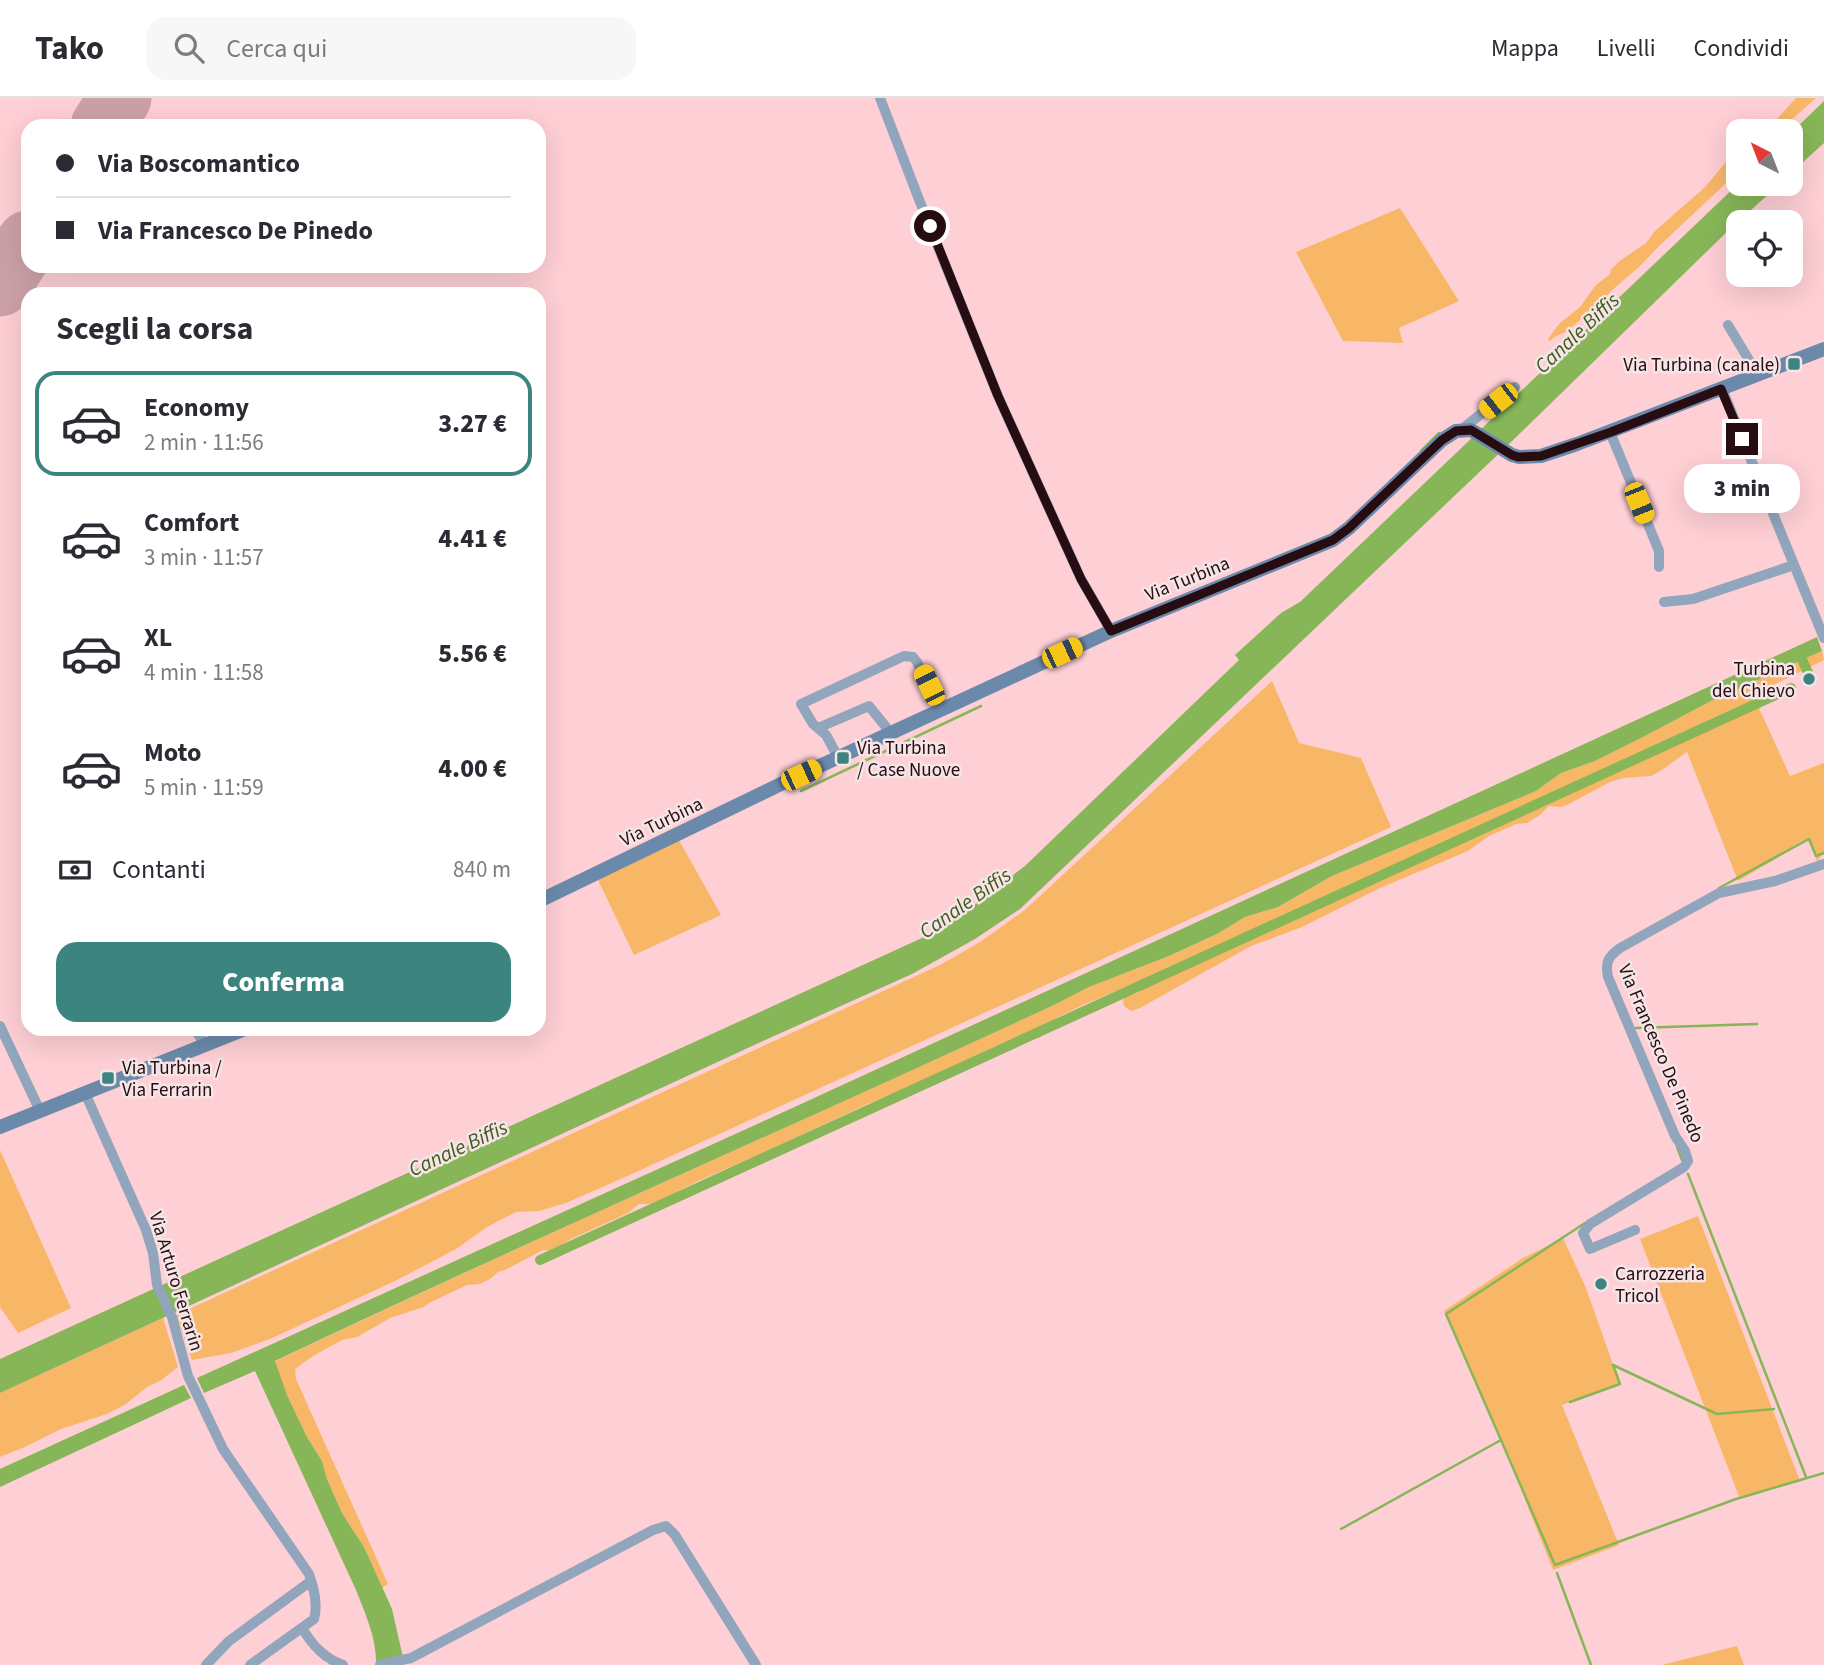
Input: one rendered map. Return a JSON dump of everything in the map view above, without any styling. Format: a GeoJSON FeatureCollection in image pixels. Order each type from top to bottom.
{"type":"FeatureCollection","features":[{"type":"Feature","properties":{"kind":"street"},"geometry":{"type":"LineString","coordinates":[[880,98],[998,396],[1081,579],[1111,631]]}},
{"type":"Feature","properties":{"kind":"street"},"geometry":{"type":"LineString","coordinates":[[1728,326],[1758,375]]}},
{"type":"Feature","properties":{"kind":"street"},"geometry":{"type":"LineString","coordinates":[[1467,430],[1512,455],[1541,456],[1611,432],[1824,349]]}},
{"type":"Feature","properties":{"kind":"street","name":"Via Turbina"},"geometry":{"type":"LineString","coordinates":[[546,898],[890,732],[1111,631],[1333,540],[1442,440],[1456,431],[1467,430],[1516,387]]}},
{"type":"Feature","properties":{"kind":"street"},"geometry":{"type":"LineString","coordinates":[[1721,389],[1823,636]]}},
{"type":"Feature","properties":{"kind":"street"},"geometry":{"type":"LineString","coordinates":[[1611,432],[1659,551],[1659,566]]}},
{"type":"Feature","properties":{"kind":"street"},"geometry":{"type":"LineString","coordinates":[[1664,602],[1693,599],[1794,565]]}},
{"type":"Feature","properties":{"kind":"street"},"geometry":{"type":"LineString","coordinates":[[838,757],[826,735],[813,724],[801,704],[904,656],[913,657],[917,662],[940,709]]}},
{"type":"Feature","properties":{"kind":"street"},"geometry":{"type":"LineString","coordinates":[[818,728],[869,706],[890,732]]}},
{"type":"Feature","properties":{"kind":"street","name":"Via Francesco De Pinedo"},"geometry":{"type":"LineString","coordinates":[[1635,1230],[1590,1249],[1583,1233],[1590,1224],[1684,1167],[1688,1161],[1608,977],[1605,964],[1608,958],[1620,948],[1719,894],[1776,881],[1824,864]]}},
{"type":"Feature","properties":{"kind":"street"},"geometry":{"type":"LineString","coordinates":[[0,1026],[40,1111]]}},
{"type":"Feature","properties":{"kind":"street"},"geometry":{"type":"LineString","coordinates":[[199,1036],[205,1045]]}},
{"type":"Feature","properties":{"kind":"street"},"geometry":{"type":"LineString","coordinates":[[0,1127],[228,1036]]}},
{"type":"Feature","properties":{"kind":"street","name":"Via Arturo Ferrarin"},"geometry":{"type":"LineString","coordinates":[[85,1093],[146,1230],[153,1253],[157,1285],[172,1317],[188,1376],[223,1450],[309,1574],[316,1612],[314,1619],[302,1628]]}},
{"type":"Feature","properties":{"kind":"street"},"geometry":{"type":"LineString","coordinates":[[380,1665],[411,1658],[653,1530],[666,1526],[675,1535],[756,1665]]}},
{"type":"Feature","properties":{"kind":"street"},"geometry":{"type":"LineString","coordinates":[[206,1665],[229,1641],[311,1581]]}},
{"type":"Feature","properties":{"kind":"street"},"geometry":{"type":"LineString","coordinates":[[250,1665],[302,1628],[322,1654],[343,1665]]}},
{"type":"Feature","properties":{"kind":"shaded area"},"geometry":{"type":"Polygon","coordinates":[[[1796,98],[1816,98],[1792,119],[1777,119],[1796,98]]]}},
{"type":"Feature","properties":{"kind":"shaded area"},"geometry":{"type":"Polygon","coordinates":[[[1824,101],[1824,143],[1803,162],[1803,121],[1824,101]]]}},
{"type":"Feature","properties":{"kind":"shaded area"},"geometry":{"type":"Polygon","coordinates":[[[1726,162],[1726,183],[1605,299],[1566,332],[1550,341],[1548,339],[1559,324],[1580,307],[1595,286],[1610,274],[1611,269],[1646,243],[1655,231],[1704,188],[1726,162]]]}},
{"type":"Feature","properties":{"kind":"shaded area"},"geometry":{"type":"Polygon","coordinates":[[[1726,195],[1767,196],[1751,210],[1726,210],[1726,233],[1510,443],[1020,909],[975,939],[912,974],[0,1393],[0,1359],[922,938],[973,906],[1026,865],[1239,660],[1235,655],[1281,613],[1300,602],[1726,195]]]}},
{"type":"Feature","properties":{"kind":"shaded area"},"geometry":{"type":"Polygon","coordinates":[[[1400,208],[1459,301],[1399,328],[1403,343],[1343,341],[1296,252],[1400,208]]]}},
{"type":"Feature","properties":{"kind":"shaded area"},"geometry":{"type":"Polygon","coordinates":[[[1817,637],[1822,651],[1711,701],[1595,761],[1561,773],[1536,791],[1332,876],[1278,907],[1245,917],[1219,933],[1169,956],[1089,987],[957,1050],[275,1361],[287,1395],[322,1461],[342,1513],[364,1547],[392,1609],[404,1662],[376,1665],[367,1617],[356,1590],[255,1371],[204,1393],[197,1378],[788,1110],[1817,637]]]}},
{"type":"Feature","properties":{"kind":"shaded area"},"geometry":{"type":"Polygon","coordinates":[[[1822,651],[1824,660],[1753,695],[1790,776],[1824,763],[1824,854],[1817,861],[1809,839],[1738,881],[1687,752],[1651,776],[1623,778],[1567,805],[1549,806],[1527,823],[1516,824],[1489,836],[1468,851],[1380,888],[1302,927],[1251,946],[1140,1008],[1131,1011],[1124,1006],[1123,999],[1140,991],[1143,984],[1136,983],[1056,1018],[1057,1022],[1050,1031],[1044,1030],[1040,1038],[1013,1039],[1000,1044],[653,1204],[639,1204],[628,1213],[571,1239],[552,1251],[543,1250],[480,1284],[467,1285],[424,1307],[390,1318],[357,1337],[342,1340],[313,1356],[295,1369],[296,1379],[388,1584],[382,1588],[364,1547],[342,1513],[322,1461],[307,1437],[274,1362],[1089,987],[1169,956],[1219,933],[1245,917],[1278,907],[1332,876],[1536,791],[1561,773],[1595,761],[1711,701],[1822,651]]]}},
{"type":"Feature","properties":{"kind":"shaded area"},"geometry":{"type":"Polygon","coordinates":[[[1272,681],[1299,743],[1361,758],[1391,827],[623,1178],[566,1203],[539,1211],[516,1212],[487,1227],[456,1249],[395,1281],[270,1339],[231,1353],[192,1360],[176,1315],[940,965],[980,942],[1025,910],[1272,681]]]}},
{"type":"Feature","properties":{"kind":"shaded area"},"geometry":{"type":"Polygon","coordinates":[[[679,840],[721,915],[634,955],[598,880],[679,840]]]}},
{"type":"Feature","properties":{"kind":"shaded area"},"geometry":{"type":"Polygon","coordinates":[[[0,1150],[71,1308],[18,1333],[0,1307],[0,1150]]]}},
{"type":"Feature","properties":{"kind":"shaded area"},"geometry":{"type":"Polygon","coordinates":[[[1698,1216],[1800,1481],[1740,1499],[1640,1239],[1698,1216]]]}},
{"type":"Feature","properties":{"kind":"shaded area"},"geometry":{"type":"Polygon","coordinates":[[[1563,1238],[1586,1288],[1620,1384],[1562,1405],[1619,1545],[1553,1570],[1502,1441],[1444,1311],[1523,1258],[1563,1238]]]}},
{"type":"Feature","properties":{"kind":"shaded area"},"geometry":{"type":"Polygon","coordinates":[[[163,1318],[178,1367],[126,1404],[107,1414],[61,1429],[0,1457],[0,1393],[163,1318]]]}},
{"type":"Feature","properties":{"kind":"shaded area"},"geometry":{"type":"Polygon","coordinates":[[[184,1385],[191,1398],[0,1487],[0,1469],[184,1385]]]}},
{"type":"Feature","properties":{"kind":"shaded area"},"geometry":{"type":"Polygon","coordinates":[[[1737,1646],[1744,1665],[1662,1665],[1737,1646]]]}},
{"type":"Feature","properties":{"kind":"waterway"},"geometry":{"type":"LineString","coordinates":[[1421,451],[1439,433]]}},
{"type":"Feature","properties":{"kind":"waterway"},"geometry":{"type":"LineString","coordinates":[[1797,654],[1799,653],[1811,679]]}},
{"type":"Feature","properties":{"kind":"waterway"},"geometry":{"type":"LineString","coordinates":[[540,1260],[1791,688]]}},
{"type":"Feature","properties":{"kind":"waterway"},"geometry":{"type":"LineString","coordinates":[[801,791],[981,706]]}},
{"type":"Feature","properties":{"kind":"waterway"},"geometry":{"type":"LineString","coordinates":[[1719,888],[1809,839],[1816,856],[1824,853]]}},
{"type":"Feature","properties":{"kind":"waterway"},"geometry":{"type":"LineString","coordinates":[[1636,1028],[1757,1024]]}},
{"type":"Feature","properties":{"kind":"waterway"},"geometry":{"type":"LineString","coordinates":[[1677,1147],[1682,1160]]}},
{"type":"Feature","properties":{"kind":"waterway"},"geometry":{"type":"LineString","coordinates":[[1688,1174],[1806,1477]]}},
{"type":"Feature","properties":{"kind":"waterway"},"geometry":{"type":"LineString","coordinates":[[1341,1529],[1501,1440],[1446,1314],[1585,1223]]}},
{"type":"Feature","properties":{"kind":"waterway"},"geometry":{"type":"LineString","coordinates":[[1613,1365],[1717,1414],[1774,1409]]}},
{"type":"Feature","properties":{"kind":"waterway"},"geometry":{"type":"LineString","coordinates":[[1570,1402],[1620,1384],[1613,1365]]}},
{"type":"Feature","properties":{"kind":"waterway"},"geometry":{"type":"LineString","coordinates":[[1501,1440],[1555,1565],[1736,1499],[1824,1473]]}},
{"type":"Feature","properties":{"kind":"waterway"},"geometry":{"type":"LineString","coordinates":[[1557,1573],[1591,1665]]}},
{"type":"Feature","properties":{"kind":"runway"},"geometry":{"type":"LineString","coordinates":[[106,119],[120,98]]}},
{"type":"Feature","properties":{"kind":"runway"},"geometry":{"type":"LineString","coordinates":[[0,285],[21,253]]}},
{"type":"Feature","properties":{"kind":"place","name":"Via Turbina (canale)"},"geometry":{"type":"Point","coordinates":[1794,364]}},
{"type":"Feature","properties":{"kind":"place","name":"Turbina del Chievo"},"geometry":{"type":"Point","coordinates":[1809,679]}},
{"type":"Feature","properties":{"kind":"place","name":"Via Turbina / Case Nuove"},"geometry":{"type":"Point","coordinates":[843,758]}},
{"type":"Feature","properties":{"kind":"place","name":"Via Turbina / Via Ferrarin"},"geometry":{"type":"Point","coordinates":[108,1078]}},
{"type":"Feature","properties":{"kind":"place","name":"Carrozzeria Tricol"},"geometry":{"type":"Point","coordinates":[1601,1284]}},
{"type":"Feature","properties":{"kind":"route"},"geometry":{"type":"LineString","coordinates":[[930,226],[998,396],[1081,579],[1111,631],[1333,540],[1442,440],[1462,429],[1471,430],[1512,455],[1541,456],[1721,389],[1742,439]]}},
{"type":"Feature","properties":{"kind":"water label","name":"Canale Biffis"},"geometry":{"type":"Point","coordinates":[1577,333]}},
{"type":"Feature","properties":{"kind":"water label","name":"Canale Biffis"},"geometry":{"type":"Point","coordinates":[965,903]}},
{"type":"Feature","properties":{"kind":"water label","name":"Canale Biffis"},"geometry":{"type":"Point","coordinates":[458,1148]}}]}
